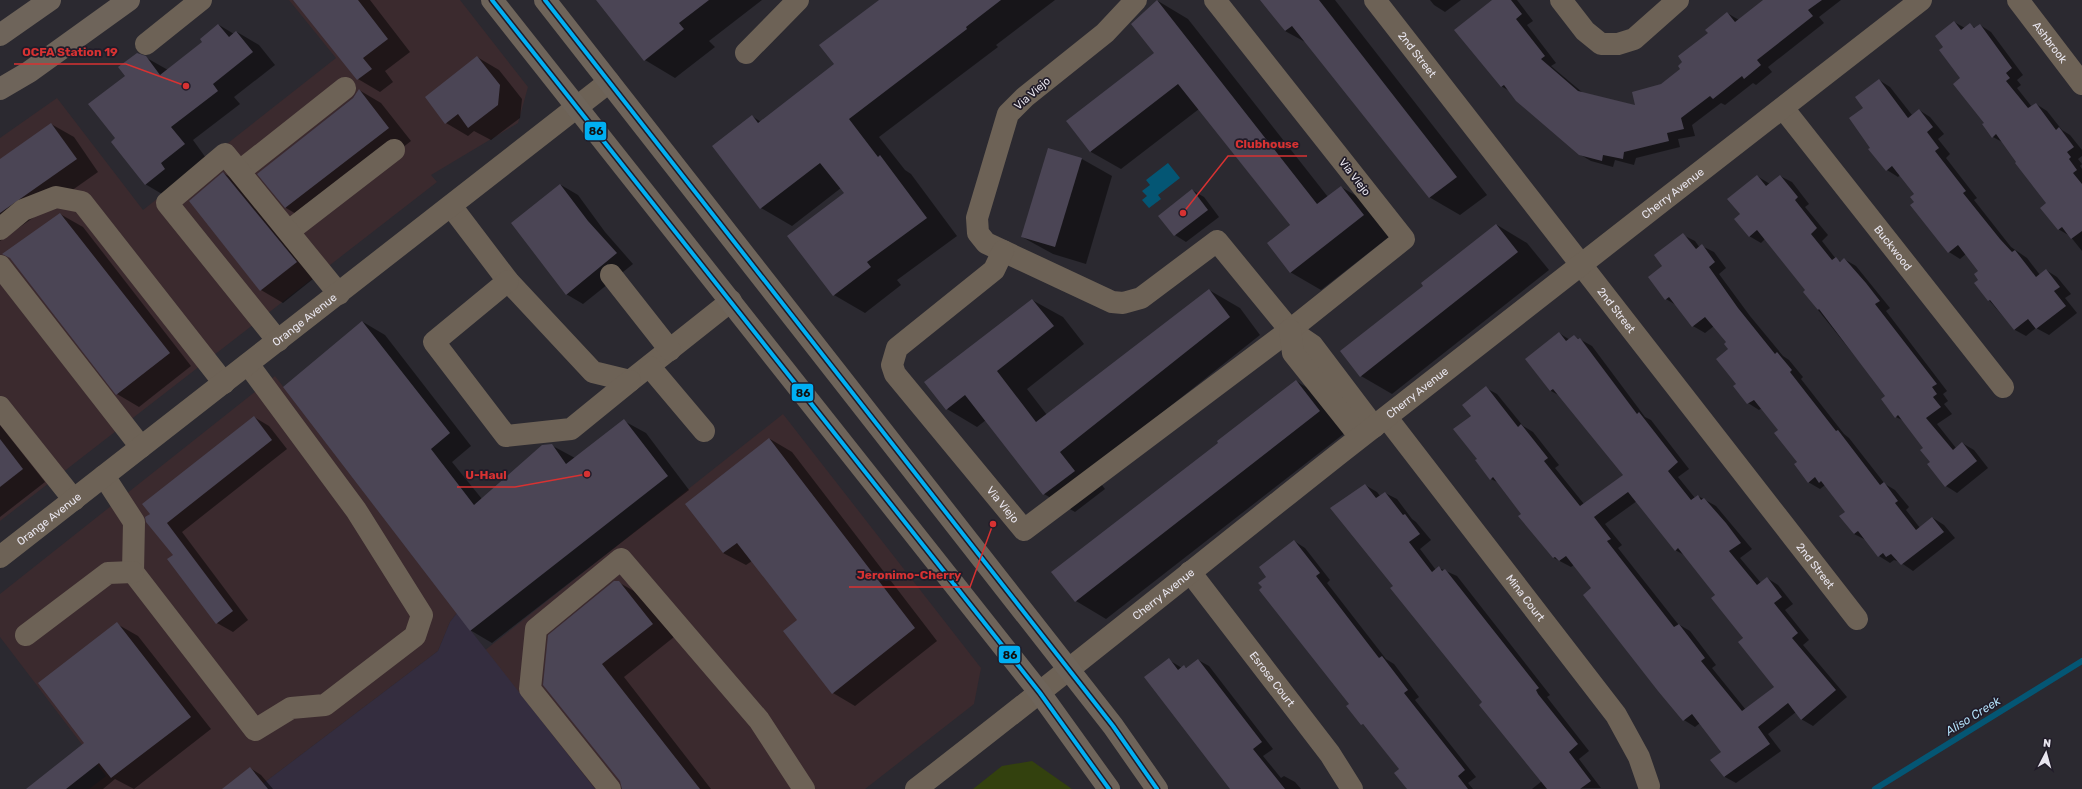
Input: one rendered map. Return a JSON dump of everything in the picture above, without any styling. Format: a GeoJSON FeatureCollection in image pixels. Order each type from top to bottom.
{"type":"FeatureCollection","features":[{"type":"Feature","properties":{"kind":"main road"},"geometry":{"type":"LineString","coordinates":[[0,35],[50,0]]}},
{"type":"Feature","properties":{"kind":"main road"},"geometry":{"type":"LineString","coordinates":[[492,0],[1040,693],[1109,789]]}},
{"type":"Feature","properties":{"kind":"main road"},"geometry":{"type":"LineString","coordinates":[[545,0],[1113,726],[1157,789]]}},
{"type":"Feature","properties":{"kind":"main road"},"geometry":{"type":"LineString","coordinates":[[0,90],[29,72],[120,3]]}},
{"type":"Feature","properties":{"kind":"street"},"geometry":{"type":"LineString","coordinates":[[146,44],[201,0]]}},
{"type":"Feature","properties":{"kind":"street"},"geometry":{"type":"LineString","coordinates":[[746,53],[798,0]]}},
{"type":"Feature","properties":{"kind":"street","name":"Via Viejo"},"geometry":{"type":"LineString","coordinates":[[1136,0],[1105,33],[1025,97],[1008,114],[977,218],[978,232],[986,243],[1112,302],[1123,303],[1141,298],[1217,241],[1290,330]]}},
{"type":"Feature","properties":{"kind":"street","name":"Via Viejo"},"geometry":{"type":"LineString","coordinates":[[1003,251],[994,270],[897,348],[892,365],[895,374],[1024,530],[1290,330],[1404,238],[1215,0]]}},
{"type":"Feature","properties":{"kind":"street","name":"2nd Street"},"geometry":{"type":"LineString","coordinates":[[1375,0],[1858,619]]}},
{"type":"Feature","properties":{"kind":"street"},"geometry":{"type":"LineString","coordinates":[[1562,0],[1585,31],[1601,44],[1618,44],[1634,39],[1678,0]]}},
{"type":"Feature","properties":{"kind":"street","name":"Cherry Avenue"},"geometry":{"type":"LineString","coordinates":[[916,789],[1040,693],[1373,427],[1921,0]]}},
{"type":"Feature","properties":{"kind":"street","name":"Ashbrook"},"geometry":{"type":"LineString","coordinates":[[2018,0],[2082,84]]}},
{"type":"Feature","properties":{"kind":"street","name":"Orange Avenue"},"geometry":{"type":"LineString","coordinates":[[0,557],[609,82]]}},
{"type":"Feature","properties":{"kind":"street"},"geometry":{"type":"LineString","coordinates":[[240,171],[345,88]]}},
{"type":"Feature","properties":{"kind":"street","name":"Buckwood"},"geometry":{"type":"LineString","coordinates":[[1783,108],[2003,387]]}},
{"type":"Feature","properties":{"kind":"street"},"geometry":{"type":"LineString","coordinates":[[289,231],[394,150]]}},
{"type":"Feature","properties":{"kind":"street"},"geometry":{"type":"LineString","coordinates":[[278,341],[167,203],[225,154],[339,294]]}},
{"type":"Feature","properties":{"kind":"street"},"geometry":{"type":"LineString","coordinates":[[0,229],[24,210],[56,197],[82,202],[224,383]]}},
{"type":"Feature","properties":{"kind":"street"},"geometry":{"type":"LineString","coordinates":[[451,206],[508,281],[593,372],[630,381]]}},
{"type":"Feature","properties":{"kind":"street"},"geometry":{"type":"LineString","coordinates":[[0,266],[141,447]]}},
{"type":"Feature","properties":{"kind":"street"},"geometry":{"type":"LineString","coordinates":[[612,275],[670,350]]}},
{"type":"Feature","properties":{"kind":"street"},"geometry":{"type":"LineString","coordinates":[[508,281],[434,342],[506,436],[571,429],[731,301]]}},
{"type":"Feature","properties":{"kind":"street"},"geometry":{"type":"LineString","coordinates":[[1290,330],[1293,353],[1373,427]]}},
{"type":"Feature","properties":{"kind":"street"},"geometry":{"type":"LineString","coordinates":[[104,476],[134,522],[133,572],[256,730],[291,708],[325,705],[415,636],[422,615],[356,510],[248,364]]}},
{"type":"Feature","properties":{"kind":"street"},"geometry":{"type":"LineString","coordinates":[[650,367],[704,431]]}},
{"type":"Feature","properties":{"kind":"street"},"geometry":{"type":"LineString","coordinates":[[0,407],[74,500]]}},
{"type":"Feature","properties":{"kind":"street","name":"Mina Court"},"geometry":{"type":"LineString","coordinates":[[1373,427],[1616,715],[1639,757],[1649,786]]}},
{"type":"Feature","properties":{"kind":"street"},"geometry":{"type":"LineString","coordinates":[[610,789],[530,689],[536,628],[621,559],[759,720],[804,789]]}},
{"type":"Feature","properties":{"kind":"street"},"geometry":{"type":"LineString","coordinates":[[26,634],[108,573],[133,572]]}},
{"type":"Feature","properties":{"kind":"street","name":"Esrose Court"},"geometry":{"type":"LineString","coordinates":[[1190,572],[1330,754],[1352,789]]}},
{"type":"Feature","properties":{"kind":"shaded area"},"geometry":{"type":"Polygon","coordinates":[[[289,0],[460,0],[528,87],[518,123],[431,175],[437,182],[0,521],[0,138],[57,98],[143,210],[336,58],[289,0]]]}},
{"type":"Feature","properties":{"kind":"shaded area"},"geometry":{"type":"Polygon","coordinates":[[[275,376],[457,613],[450,622],[438,651],[256,789],[89,789],[106,776],[0,637],[0,594],[275,376]]]}},
{"type":"Feature","properties":{"kind":"shaded area"},"geometry":{"type":"Polygon","coordinates":[[[783,414],[981,668],[974,704],[865,789],[595,789],[484,651],[783,414]]]}},
{"type":"Feature","properties":{"kind":"shaded area"},"geometry":{"type":"Polygon","coordinates":[[[457,613],[595,789],[256,789],[438,651],[450,622],[457,613]]]}},
{"type":"Feature","properties":{"kind":"green space"},"geometry":{"type":"Polygon","coordinates":[[[1032,761],[1072,789],[973,789],[1002,766],[1032,761]]]}},
{"type":"Feature","properties":{"kind":"water"},"geometry":{"type":"Polygon","coordinates":[[[1168,163],[1180,178],[1158,195],[1161,199],[1149,208],[1142,200],[1147,196],[1142,191],[1150,185],[1146,180],[1168,163]]]}},
{"type":"Feature","properties":{"kind":"building"},"geometry":{"type":"Polygon","coordinates":[[[293,0],[358,0],[388,39],[363,58],[372,69],[357,80],[293,0]]]}},
{"type":"Feature","properties":{"kind":"building"},"geometry":{"type":"Polygon","coordinates":[[[596,0],[709,0],[679,23],[684,29],[644,61],[596,0]]]}},
{"type":"Feature","properties":{"kind":"building"},"geometry":{"type":"Polygon","coordinates":[[[879,0],[1001,0],[966,27],[967,29],[849,119],[878,157],[880,155],[927,218],[867,262],[871,267],[833,296],[787,236],[844,193],[820,163],[760,209],[712,146],[752,115],[758,123],[834,64],[819,45],[879,0]]]}},
{"type":"Feature","properties":{"kind":"building"},"geometry":{"type":"Polygon","coordinates":[[[1157,0],[1317,204],[1341,186],[1364,215],[1290,273],[1267,243],[1290,225],[1178,84],[1090,152],[1066,121],[1154,53],[1131,24],[1157,0]]]}},
{"type":"Feature","properties":{"kind":"building"},"geometry":{"type":"Polygon","coordinates":[[[1260,0],[1319,0],[1457,177],[1429,198],[1292,26],[1285,31],[1260,0]]]}},
{"type":"Feature","properties":{"kind":"building"},"geometry":{"type":"Polygon","coordinates":[[[1492,0],[1511,0],[1522,14],[1516,19],[1545,56],[1541,59],[1578,91],[1635,105],[1632,92],[1661,84],[1680,69],[1678,66],[1682,62],[1678,56],[1708,33],[1705,30],[1727,12],[1735,22],[1763,0],[1822,0],[1808,10],[1813,16],[1757,60],[1761,65],[1744,79],[1742,76],[1713,99],[1710,96],[1681,118],[1684,129],[1667,133],[1669,141],[1624,152],[1623,159],[1603,155],[1602,161],[1579,155],[1516,101],[1504,85],[1501,87],[1454,30],[1492,0]]]}},
{"type":"Feature","properties":{"kind":"building"},"geometry":{"type":"Polygon","coordinates":[[[1954,21],[1961,30],[1970,23],[1974,28],[1980,24],[2012,68],[2006,73],[2010,78],[2006,81],[2028,108],[2036,103],[2056,130],[2059,127],[2074,147],[2067,152],[2071,157],[2069,159],[2077,170],[2073,173],[2082,184],[2082,231],[2071,239],[2062,227],[2058,230],[2040,208],[2046,203],[2015,163],[2016,162],[1996,134],[1992,138],[1982,124],[1984,123],[1953,84],[1960,78],[1939,50],[1943,47],[1935,36],[1954,21]]]}},
{"type":"Feature","properties":{"kind":"building"},"geometry":{"type":"Polygon","coordinates":[[[218,24],[229,37],[236,31],[253,52],[213,84],[218,91],[171,127],[185,144],[161,163],[165,169],[145,185],[111,142],[115,138],[88,104],[125,76],[118,67],[137,53],[146,56],[160,75],[202,42],[200,39],[218,24]]]}},
{"type":"Feature","properties":{"kind":"building"},"geometry":{"type":"Polygon","coordinates":[[[477,56],[500,85],[498,105],[468,128],[458,114],[445,124],[425,97],[477,56]]]}},
{"type":"Feature","properties":{"kind":"building"},"geometry":{"type":"Polygon","coordinates":[[[1879,79],[1908,118],[1919,109],[1933,127],[1927,132],[1939,148],[1935,151],[1966,191],[1963,193],[2000,239],[2012,252],[2015,250],[2036,277],[2046,269],[2060,287],[2054,291],[2066,306],[2036,329],[2028,319],[2014,330],[1974,283],[1978,280],[1974,274],[1978,271],[1958,245],[1948,253],[1910,205],[1914,202],[1910,197],[1914,194],[1892,166],[1886,171],[1868,149],[1870,148],[1849,118],[1863,108],[1855,97],[1879,79]]]}},
{"type":"Feature","properties":{"kind":"building"},"geometry":{"type":"Polygon","coordinates":[[[359,89],[389,128],[285,208],[257,174],[353,98],[359,89]]]}},
{"type":"Feature","properties":{"kind":"building"},"geometry":{"type":"Polygon","coordinates":[[[51,123],[77,159],[0,213],[0,159],[51,123]]]}},
{"type":"Feature","properties":{"kind":"building"},"geometry":{"type":"Polygon","coordinates":[[[1048,148],[1082,158],[1055,247],[1021,237],[1048,148]]]}},
{"type":"Feature","properties":{"kind":"building"},"geometry":{"type":"Polygon","coordinates":[[[223,172],[297,262],[260,291],[189,201],[223,172]]]}},
{"type":"Feature","properties":{"kind":"building"},"geometry":{"type":"Polygon","coordinates":[[[1757,175],[1766,186],[1780,175],[1798,197],[1795,200],[1817,228],[1811,234],[1832,260],[1836,257],[1840,262],[1844,258],[1866,283],[1880,301],[1875,304],[1937,384],[1932,387],[1937,394],[1933,397],[1941,407],[1926,418],[1953,450],[1962,442],[1977,461],[1945,487],[1927,464],[1930,462],[1920,450],[1923,448],[1898,415],[1895,418],[1881,399],[1885,396],[1819,309],[1818,310],[1803,292],[1805,290],[1757,230],[1749,237],[1734,219],[1740,214],[1727,199],[1757,175]]]}},
{"type":"Feature","properties":{"kind":"building"},"geometry":{"type":"Polygon","coordinates":[[[560,184],[588,221],[617,253],[566,295],[511,223],[560,184]]]}},
{"type":"Feature","properties":{"kind":"building"},"geometry":{"type":"Polygon","coordinates":[[[1192,189],[1208,210],[1174,236],[1158,216],[1192,189]]]}},
{"type":"Feature","properties":{"kind":"building"},"geometry":{"type":"Polygon","coordinates":[[[60,213],[170,353],[116,395],[10,258],[2,254],[60,213]]]}},
{"type":"Feature","properties":{"kind":"building"},"geometry":{"type":"Polygon","coordinates":[[[1496,224],[1518,252],[1360,377],[1340,351],[1423,286],[1421,283],[1496,224]]]}},
{"type":"Feature","properties":{"kind":"building"},"geometry":{"type":"Polygon","coordinates":[[[1683,233],[1696,249],[1702,244],[1715,262],[1709,267],[1738,308],[1775,354],[1777,352],[1792,370],[1790,372],[1836,431],[1838,430],[1880,485],[1884,482],[1898,501],[1895,503],[1916,530],[1932,517],[1944,532],[1901,565],[1891,554],[1886,557],[1883,553],[1878,557],[1858,531],[1854,534],[1839,516],[1845,512],[1821,481],[1819,483],[1815,477],[1808,483],[1794,464],[1797,462],[1774,433],[1778,430],[1754,400],[1747,404],[1733,386],[1736,384],[1716,359],[1728,349],[1724,344],[1726,342],[1705,317],[1692,327],[1669,297],[1665,300],[1648,277],[1662,266],[1654,255],[1683,233]]]}},
{"type":"Feature","properties":{"kind":"building"},"geometry":{"type":"Polygon","coordinates":[[[1209,289],[1230,317],[1060,452],[1075,471],[1043,495],[965,395],[946,410],[924,382],[1032,299],[1054,326],[997,371],[1036,422],[1209,289]]]}},
{"type":"Feature","properties":{"kind":"building"},"geometry":{"type":"Polygon","coordinates":[[[362,321],[450,433],[431,449],[474,505],[542,445],[552,444],[566,464],[624,419],[668,476],[470,631],[283,387],[362,321]]]}},
{"type":"Feature","properties":{"kind":"building"},"geometry":{"type":"Polygon","coordinates":[[[1559,332],[1566,341],[1574,335],[1578,339],[1580,338],[1637,414],[1639,412],[1678,462],[1668,471],[1691,500],[1698,495],[1701,500],[1704,498],[1741,543],[1729,551],[1757,585],[1767,577],[1782,597],[1774,603],[1798,633],[1792,638],[1836,690],[1801,720],[1788,703],[1758,727],[1770,744],[1724,777],[1710,760],[1721,752],[1692,714],[1683,721],[1583,595],[1591,588],[1566,556],[1559,561],[1555,557],[1553,558],[1518,516],[1521,514],[1493,477],[1490,480],[1475,460],[1477,459],[1453,429],[1471,416],[1462,405],[1486,386],[1518,427],[1521,424],[1548,458],[1544,461],[1580,506],[1623,475],[1553,389],[1550,391],[1525,359],[1559,332]],[[1628,492],[1594,517],[1611,539],[1607,541],[1674,627],[1679,624],[1705,658],[1701,661],[1742,711],[1774,687],[1738,642],[1743,638],[1711,598],[1715,595],[1678,548],[1675,551],[1628,492]]]}},
{"type":"Feature","properties":{"kind":"building"},"geometry":{"type":"Polygon","coordinates":[[[1296,380],[1320,411],[1075,602],[1051,572],[1218,443],[1217,441],[1296,380]]]}},
{"type":"Feature","properties":{"kind":"building"},"geometry":{"type":"Polygon","coordinates":[[[254,416],[272,440],[167,523],[233,611],[216,624],[167,559],[173,555],[146,522],[145,517],[150,514],[142,504],[254,416]]]}},
{"type":"Feature","properties":{"kind":"building"},"geometry":{"type":"Polygon","coordinates":[[[769,438],[915,628],[832,694],[783,631],[797,620],[737,543],[723,553],[685,504],[769,438]]]}},
{"type":"Feature","properties":{"kind":"building"},"geometry":{"type":"Polygon","coordinates":[[[0,439],[23,469],[0,487],[0,439]]]}},
{"type":"Feature","properties":{"kind":"building"},"geometry":{"type":"Polygon","coordinates":[[[1365,484],[1376,498],[1385,492],[1403,515],[1405,514],[1420,534],[1409,542],[1432,572],[1439,566],[1442,571],[1445,569],[1539,688],[1536,690],[1538,694],[1578,744],[1569,752],[1591,781],[1580,789],[1547,789],[1479,705],[1482,702],[1390,588],[1393,586],[1330,508],[1365,484]]]}},
{"type":"Feature","properties":{"kind":"building"},"geometry":{"type":"Polygon","coordinates":[[[1294,540],[1320,573],[1316,576],[1379,658],[1382,656],[1408,690],[1404,693],[1465,770],[1458,776],[1468,789],[1407,789],[1394,773],[1399,769],[1363,724],[1361,725],[1346,706],[1349,704],[1259,590],[1262,587],[1258,583],[1266,577],[1259,567],[1294,540]]]}},
{"type":"Feature","properties":{"kind":"building"},"geometry":{"type":"Polygon","coordinates":[[[614,581],[619,581],[653,624],[602,664],[700,789],[622,789],[620,781],[543,685],[548,635],[614,581]]]}},
{"type":"Feature","properties":{"kind":"building"},"geometry":{"type":"Polygon","coordinates":[[[117,622],[191,717],[111,778],[99,763],[66,789],[26,789],[84,743],[38,683],[117,622]]]}},
{"type":"Feature","properties":{"kind":"building"},"geometry":{"type":"Polygon","coordinates":[[[1169,658],[1178,670],[1184,665],[1186,668],[1198,659],[1262,742],[1253,749],[1285,789],[1230,789],[1144,677],[1169,658]]]}},
{"type":"Feature","properties":{"kind":"building"},"geometry":{"type":"Polygon","coordinates":[[[250,767],[268,789],[222,789],[250,767]]]}},
{"type":"Feature","properties":{"kind":"waterway","name":"Aliso Creek"},"geometry":{"type":"LineString","coordinates":[[1875,789],[2082,661]]}},
{"type":"Feature","properties":{"kind":"transit line","name":"86"},"geometry":{"type":"LineString","coordinates":[[492,0],[1040,693],[1109,789]]}},
{"type":"Feature","properties":{"kind":"transit line","name":"86"},"geometry":{"type":"LineString","coordinates":[[545,0],[1113,726],[1157,789]]}},
{"type":"Feature","properties":{"kind":"place","name":"OCFA Station 19"},"geometry":{"type":"Point","coordinates":[186,86]}},
{"type":"Feature","properties":{"kind":"place","name":"Clubhouse"},"geometry":{"type":"Point","coordinates":[1183,213]}},
{"type":"Feature","properties":{"kind":"place","name":"U-Haul"},"geometry":{"type":"Point","coordinates":[587,474]}},
{"type":"Feature","properties":{"kind":"place","name":"Jeronimo-Cherry"},"geometry":{"type":"Point","coordinates":[993,524]}}]}
